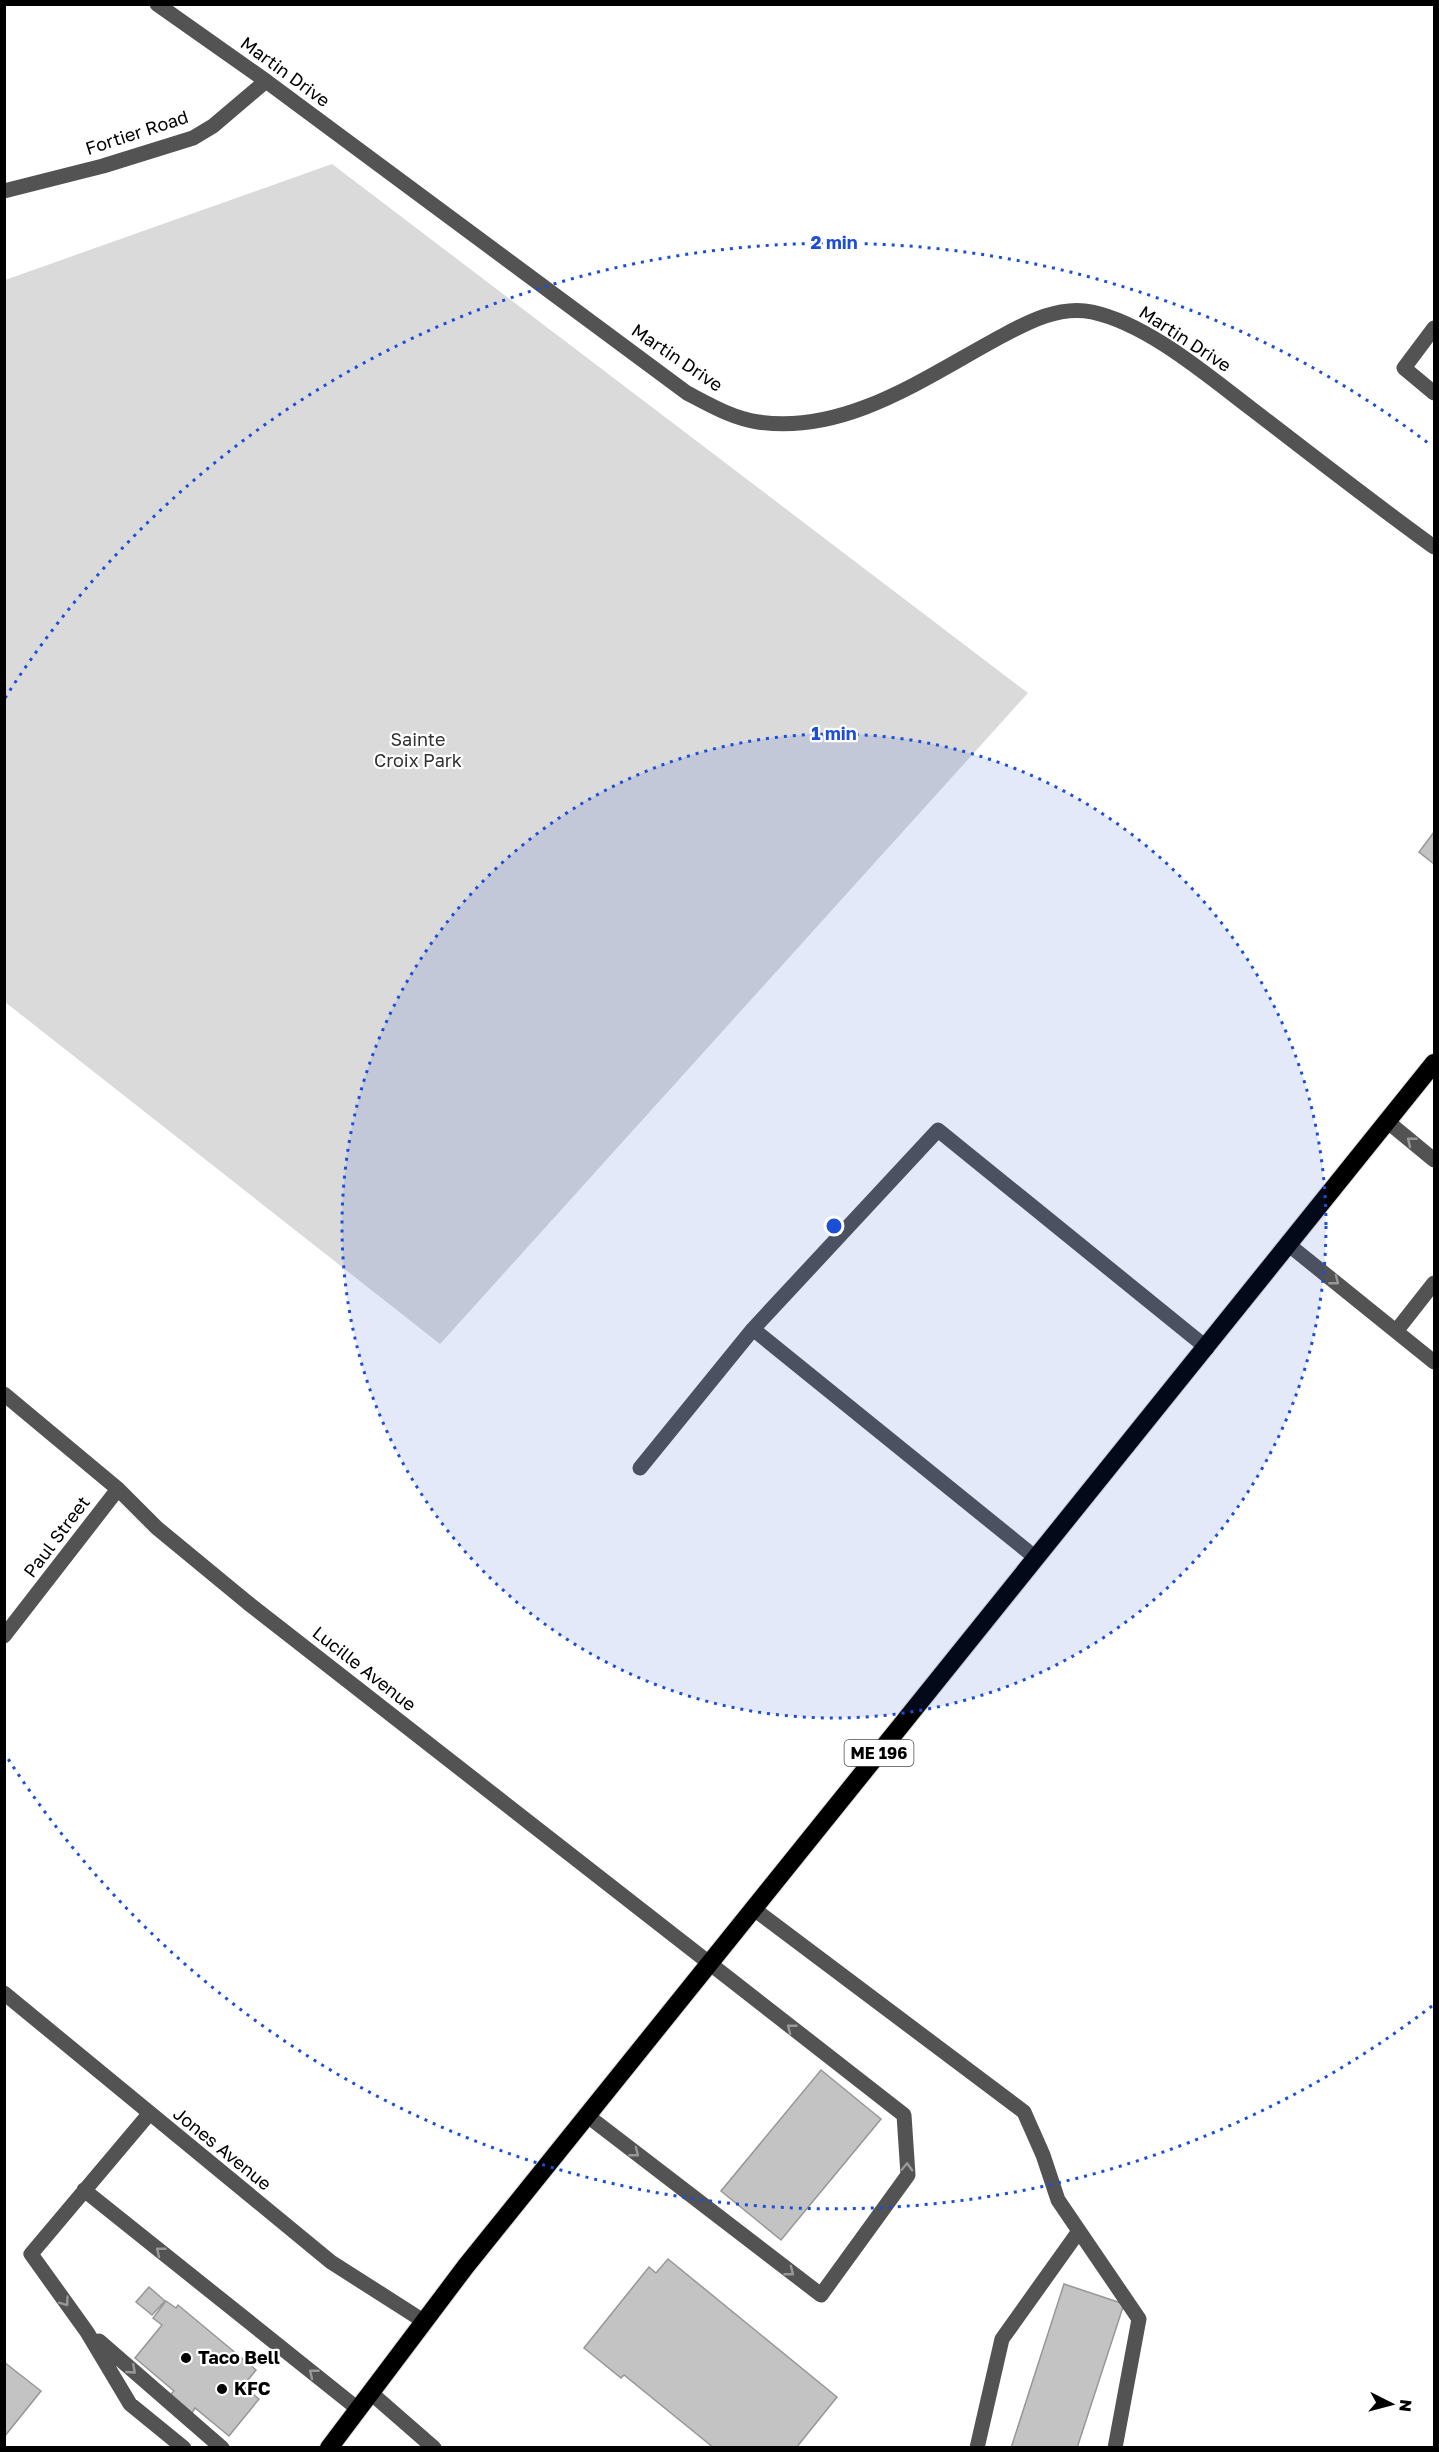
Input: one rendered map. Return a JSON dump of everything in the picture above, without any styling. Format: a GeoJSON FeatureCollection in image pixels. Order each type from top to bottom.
{"type":"FeatureCollection","features":[{"type":"Feature","properties":{"kind":"highway","name":"ME 196"},"geometry":{"type":"LineString","coordinates":[[329,2448],[466,2266],[589,2117],[709,1964],[1207,1348],[1434,1063]]}},
{"type":"Feature","properties":{"kind":"street","name":"Martin Drive"},"geometry":{"type":"LineString","coordinates":[[157,4],[266,81],[687,393],[720,411],[758,422],[792,423],[822,420],[870,407],[1032,320],[1061,312],[1090,311],[1119,320],[1159,343],[1219,384],[1434,547]]}},
{"type":"Feature","properties":{"kind":"street","name":"Fortier Road"},"geometry":{"type":"LineString","coordinates":[[4,191],[103,166],[193,138],[213,126],[266,81]]}},
{"type":"Feature","properties":{"kind":"street"},"geometry":{"type":"LineString","coordinates":[[1434,328],[1404,368],[1434,393]]}},
{"type":"Feature","properties":{"kind":"street"},"geometry":{"type":"LineString","coordinates":[[1388,1122],[1434,1160]]}},
{"type":"Feature","properties":{"kind":"street"},"geometry":{"type":"LineString","coordinates":[[640,1468],[753,1329],[938,1130],[1207,1348]]}},
{"type":"Feature","properties":{"kind":"street"},"geometry":{"type":"LineString","coordinates":[[1289,1245],[1434,1362]]}},
{"type":"Feature","properties":{"kind":"street"},"geometry":{"type":"LineString","coordinates":[[1396,1330],[1434,1283]]}},
{"type":"Feature","properties":{"kind":"street"},"geometry":{"type":"LineString","coordinates":[[753,1329],[1036,1558]]}},
{"type":"Feature","properties":{"kind":"street","name":"Lucille Avenue"},"geometry":{"type":"LineString","coordinates":[[4,1394],[118,1489],[157,1528],[248,1603],[904,2115],[908,2175],[821,2295],[589,2117]]}},
{"type":"Feature","properties":{"kind":"street","name":"Paul Street"},"geometry":{"type":"LineString","coordinates":[[4,1636],[118,1489]]}},
{"type":"Feature","properties":{"kind":"street"},"geometry":{"type":"LineString","coordinates":[[754,1909],[1024,2112],[1044,2155],[1058,2200],[1139,2319],[1114,2448]]}},
{"type":"Feature","properties":{"kind":"street","name":"Jones Avenue"},"geometry":{"type":"LineString","coordinates":[[4,1993],[331,2262],[425,2322]]}},
{"type":"Feature","properties":{"kind":"street"},"geometry":{"type":"LineString","coordinates":[[149,2114],[31,2254],[87,2332],[130,2404],[184,2448]]}},
{"type":"Feature","properties":{"kind":"street"},"geometry":{"type":"LineString","coordinates":[[84,2190],[358,2409]]}},
{"type":"Feature","properties":{"kind":"street"},"geometry":{"type":"LineString","coordinates":[[977,2448],[1002,2339],[1079,2232]]}},
{"type":"Feature","properties":{"kind":"street"},"geometry":{"type":"LineString","coordinates":[[87,2332],[222,2448]]}},
{"type":"Feature","properties":{"kind":"street"},"geometry":{"type":"LineString","coordinates":[[371,2393],[430,2446]]}},
{"type":"Feature","properties":{"kind":"green space","name":"Sainte Croix Park"},"geometry":{"type":"Polygon","coordinates":[[[332,164],[1028,693],[440,1344],[5,1002],[5,280],[332,164]]]}},
{"type":"Feature","properties":{"kind":"building"},"geometry":{"type":"Polygon","coordinates":[[[1434,832],[1434,864],[1419,852],[1434,832]]]}},
{"type":"Feature","properties":{"kind":"building"},"geometry":{"type":"Polygon","coordinates":[[[821,2070],[881,2119],[781,2240],[721,2191],[821,2070]]]}},
{"type":"Feature","properties":{"kind":"building"},"geometry":{"type":"Polygon","coordinates":[[[668,2259],[837,2397],[796,2448],[714,2448],[624,2375],[621,2378],[584,2348],[649,2267],[656,2273],[668,2259]]]}},
{"type":"Feature","properties":{"kind":"building"},"geometry":{"type":"Polygon","coordinates":[[[1064,2284],[1124,2304],[1077,2448],[1011,2448],[1064,2284]]]}},
{"type":"Feature","properties":{"kind":"building"},"geometry":{"type":"Polygon","coordinates":[[[149,2287],[165,2301],[152,2315],[136,2302],[149,2287]]]}},
{"type":"Feature","properties":{"kind":"building"},"geometry":{"type":"Polygon","coordinates":[[[166,2301],[176,2308],[178,2305],[256,2370],[243,2386],[259,2399],[229,2436],[195,2408],[192,2413],[170,2395],[174,2391],[135,2358],[162,2325],[153,2318],[166,2301]]]}},
{"type":"Feature","properties":{"kind":"building"},"geometry":{"type":"Polygon","coordinates":[[[4,2362],[41,2391],[4,2437],[4,2362]]]}},
{"type":"Feature","properties":{"kind":"place","name":"Taco Bell"},"geometry":{"type":"Point","coordinates":[186,2358]}},
{"type":"Feature","properties":{"kind":"place","name":"KFC"},"geometry":{"type":"Point","coordinates":[222,2389]}}]}
